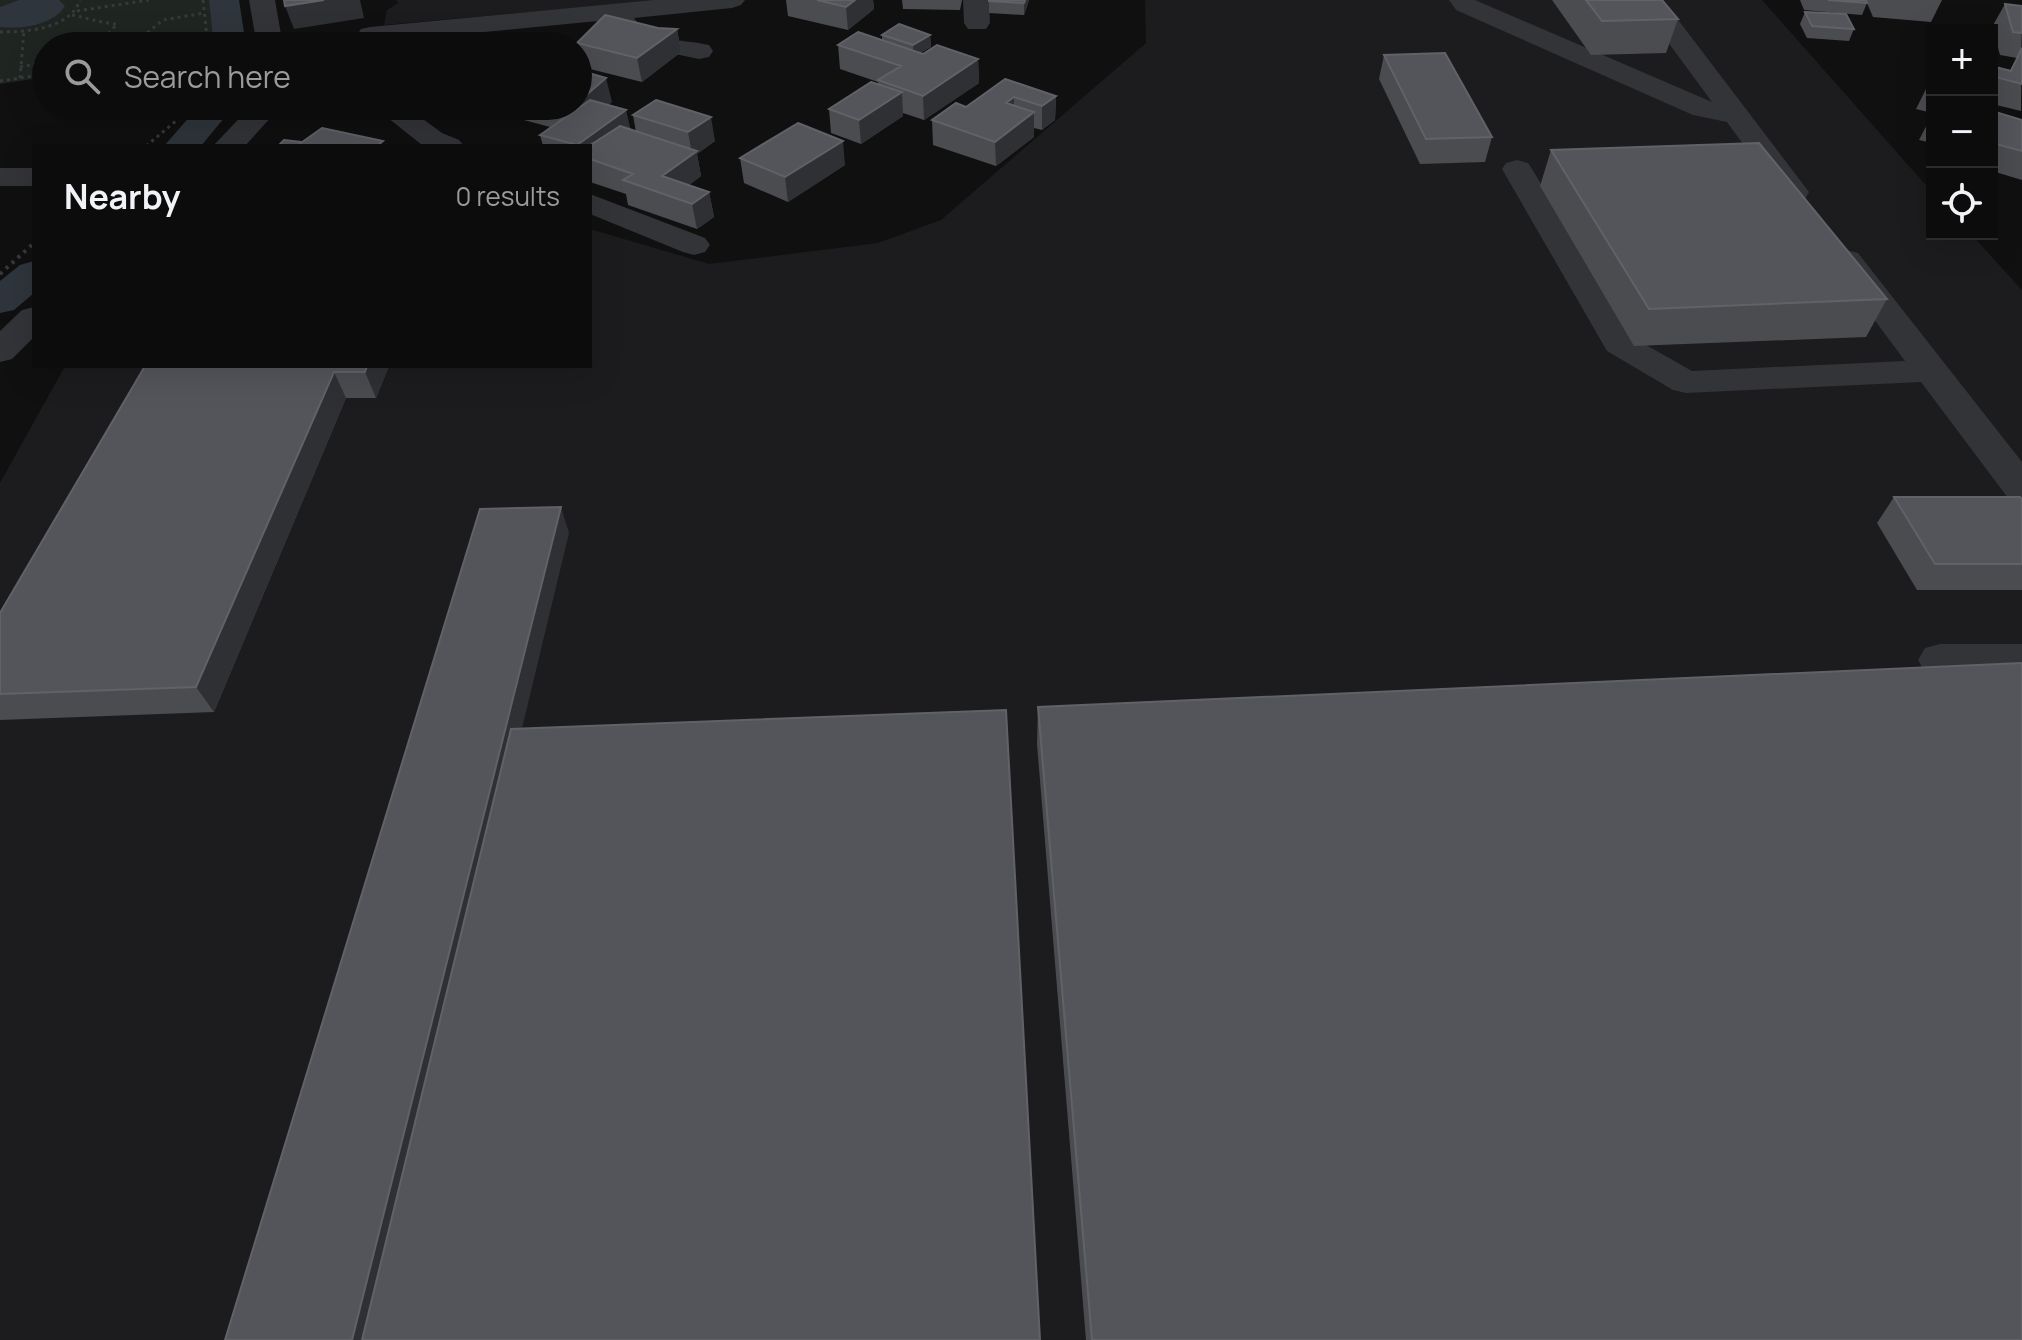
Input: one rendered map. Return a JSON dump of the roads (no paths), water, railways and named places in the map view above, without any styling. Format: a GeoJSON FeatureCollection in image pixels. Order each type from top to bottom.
{"type":"FeatureCollection","features":[{"type":"Feature","properties":{"kind":"street"},"geometry":{"type":"LineString","coordinates":[[262,0],[268,32]]}},
{"type":"Feature","properties":{"kind":"street"},"geometry":{"type":"LineString","coordinates":[[444,32],[732,0]]}},
{"type":"Feature","properties":{"kind":"street"},"geometry":{"type":"LineString","coordinates":[[1462,0],[1465,5],[1703,109],[1736,115]]}},
{"type":"Feature","properties":{"kind":"street"},"geometry":{"type":"LineString","coordinates":[[1650,0],[2022,489]]}},
{"type":"Feature","properties":{"kind":"street"},"geometry":{"type":"LineString","coordinates":[[371,32],[378,9]]}},
{"type":"Feature","properties":{"kind":"street"},"geometry":{"type":"LineString","coordinates":[[612,12],[622,16],[632,33],[648,42],[699,51]]}},
{"type":"Feature","properties":{"kind":"street"},"geometry":{"type":"LineString","coordinates":[[230,144],[253,120]]}},
{"type":"Feature","properties":{"kind":"street"},"geometry":{"type":"LineString","coordinates":[[406,120],[444,144]]}},
{"type":"Feature","properties":{"kind":"street"},"geometry":{"type":"LineString","coordinates":[[1517,169],[1619,344],[1686,382],[1930,371]]}},
{"type":"Feature","properties":{"kind":"street"},"geometry":{"type":"LineString","coordinates":[[592,204],[694,245]]}},
{"type":"Feature","properties":{"kind":"street"},"geometry":{"type":"LineString","coordinates":[[0,351],[32,319]]}},
{"type":"Feature","properties":{"kind":"street"},"geometry":{"type":"LineString","coordinates":[[1940,660],[2022,660]]}},
{"type":"Feature","properties":{"kind":"waterway"},"geometry":{"type":"LineString","coordinates":[[224,0],[228,32]]}},
{"type":"Feature","properties":{"kind":"waterway"},"geometry":{"type":"LineString","coordinates":[[184,144],[205,120]]}},
{"type":"Feature","properties":{"kind":"waterway"},"geometry":{"type":"LineString","coordinates":[[0,301],[32,275]]}}]}
